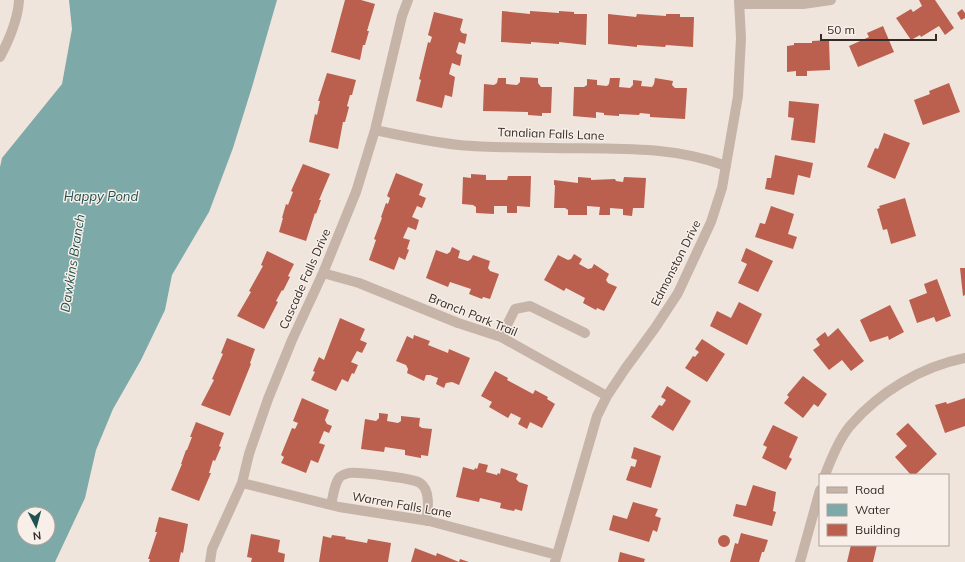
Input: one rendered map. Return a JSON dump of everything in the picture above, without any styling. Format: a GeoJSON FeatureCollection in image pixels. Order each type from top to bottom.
{"type":"FeatureCollection","features":[{"type":"Feature","properties":{"kind":"street"},"geometry":{"type":"LineString","coordinates":[[0,57],[8,42],[19,8],[19,0]]}},
{"type":"Feature","properties":{"kind":"street","name":"Cascade Falls Drive"},"geometry":{"type":"LineString","coordinates":[[210,562],[212,550],[242,483],[249,454],[268,399],[292,340],[323,273],[356,192],[375,130],[402,16],[408,0]]}},
{"type":"Feature","properties":{"kind":"street"},"geometry":{"type":"LineString","coordinates":[[739,2],[803,4],[831,0]]}},
{"type":"Feature","properties":{"kind":"street","name":"Edmonston Drive"},"geometry":{"type":"LineString","coordinates":[[556,559],[596,416],[625,369],[678,293],[711,222],[722,188],[738,96],[741,38],[739,2]]}},
{"type":"Feature","properties":{"kind":"street","name":"Tanalian Falls Lane"},"geometry":{"type":"LineString","coordinates":[[375,130],[412,138],[459,145],[637,150],[678,153],[710,160],[726,166]]}},
{"type":"Feature","properties":{"kind":"street","name":"Branch Park Trail"},"geometry":{"type":"LineString","coordinates":[[323,273],[359,283],[458,324],[501,337],[608,396]]}},
{"type":"Feature","properties":{"kind":"street"},"geometry":{"type":"LineString","coordinates":[[501,337],[515,308],[530,306],[585,333]]}},
{"type":"Feature","properties":{"kind":"street"},"geometry":{"type":"LineString","coordinates":[[825,474],[831,457],[849,426],[880,396],[918,373],[965,358]]}},
{"type":"Feature","properties":{"kind":"street"},"geometry":{"type":"LineString","coordinates":[[331,505],[338,479],[342,475],[348,473],[359,473],[411,480],[420,483],[426,490],[428,504],[426,521]]}},
{"type":"Feature","properties":{"kind":"street","name":"Warren Falls Lane"},"geometry":{"type":"LineString","coordinates":[[242,483],[331,505],[426,521],[481,534],[535,550],[556,559]]}},
{"type":"Feature","properties":{"kind":"street"},"geometry":{"type":"LineString","coordinates":[[800,562],[819,494]]}},
{"type":"Feature","properties":{"kind":"water","name":"Happy Pond"},"geometry":{"type":"Polygon","coordinates":[[[69,0],[277,0],[233,148],[209,212],[172,275],[165,310],[141,360],[113,409],[96,450],[85,498],[55,562],[0,562],[0,167],[2,158],[62,84],[72,29],[69,0]]]}},
{"type":"Feature","properties":{"kind":"building"},"geometry":{"type":"Polygon","coordinates":[[[345,0],[361,0],[375,4],[360,60],[331,52],[345,0]]]}},
{"type":"Feature","properties":{"kind":"building"},"geometry":{"type":"Polygon","coordinates":[[[919,0],[935,0],[954,28],[945,35],[939,26],[921,37],[920,35],[911,40],[896,18],[911,9],[913,12],[922,6],[919,0]]]}},
{"type":"Feature","properties":{"kind":"building"},"geometry":{"type":"Polygon","coordinates":[[[962,9],[965,13],[965,18],[961,20],[957,13],[962,9]]]}},
{"type":"Feature","properties":{"kind":"building"},"geometry":{"type":"Polygon","coordinates":[[[502,11],[530,14],[530,11],[559,13],[559,11],[574,12],[574,14],[587,14],[586,45],[559,42],[559,44],[531,42],[531,44],[501,42],[502,11]]]}},
{"type":"Feature","properties":{"kind":"building"},"geometry":{"type":"Polygon","coordinates":[[[434,12],[463,19],[460,30],[462,33],[467,34],[465,44],[459,42],[456,52],[462,55],[460,66],[452,63],[449,74],[455,77],[452,97],[445,95],[442,108],[416,101],[421,80],[419,79],[428,42],[430,43],[432,37],[428,35],[434,12]]]}},
{"type":"Feature","properties":{"kind":"building"},"geometry":{"type":"Polygon","coordinates":[[[608,14],[636,17],[637,14],[666,16],[666,14],[680,14],[680,17],[694,17],[693,47],[637,45],[637,47],[608,44],[608,14]]]}},
{"type":"Feature","properties":{"kind":"building"},"geometry":{"type":"Polygon","coordinates":[[[883,26],[894,52],[858,67],[849,46],[869,37],[867,33],[883,26]]]}},
{"type":"Feature","properties":{"kind":"building"},"geometry":{"type":"Polygon","coordinates":[[[829,40],[830,70],[807,71],[807,76],[796,76],[796,71],[787,72],[787,46],[794,45],[794,43],[812,43],[812,41],[829,40]]]}},
{"type":"Feature","properties":{"kind":"building"},"geometry":{"type":"Polygon","coordinates":[[[327,73],[356,80],[347,106],[349,107],[345,122],[343,122],[338,149],[309,142],[315,114],[317,115],[320,101],[318,101],[327,73]]]}},
{"type":"Feature","properties":{"kind":"building"},"geometry":{"type":"Polygon","coordinates":[[[520,77],[538,78],[538,83],[541,87],[552,87],[551,113],[542,113],[542,116],[528,115],[528,112],[483,111],[484,84],[494,85],[497,83],[498,78],[506,78],[506,84],[517,85],[520,82],[520,77]]]}},
{"type":"Feature","properties":{"kind":"building"},"geometry":{"type":"Polygon","coordinates":[[[610,78],[620,78],[619,87],[630,88],[633,85],[633,80],[642,81],[641,86],[652,87],[655,78],[673,81],[672,85],[675,88],[687,88],[685,119],[650,117],[650,114],[640,113],[639,115],[619,114],[619,116],[604,115],[604,113],[596,112],[596,118],[573,116],[574,87],[584,87],[587,85],[587,79],[597,80],[597,85],[607,86],[610,78]]]}},
{"type":"Feature","properties":{"kind":"building"},"geometry":{"type":"Polygon","coordinates":[[[949,83],[960,112],[923,125],[914,100],[930,94],[929,91],[949,83]]]}},
{"type":"Feature","properties":{"kind":"building"},"geometry":{"type":"Polygon","coordinates":[[[789,101],[819,104],[815,143],[791,140],[794,118],[788,117],[789,101]]]}},
{"type":"Feature","properties":{"kind":"building"},"geometry":{"type":"Polygon","coordinates":[[[884,133],[910,143],[895,179],[867,167],[875,148],[878,149],[884,133]]]}},
{"type":"Feature","properties":{"kind":"building"},"geometry":{"type":"Polygon","coordinates":[[[775,155],[813,163],[810,178],[798,175],[794,195],[765,189],[767,178],[771,178],[775,155]]]}},
{"type":"Feature","properties":{"kind":"building"},"geometry":{"type":"Polygon","coordinates":[[[303,164],[330,174],[319,200],[321,200],[306,241],[279,232],[286,204],[288,205],[293,192],[291,191],[303,164]]]}},
{"type":"Feature","properties":{"kind":"building"},"geometry":{"type":"Polygon","coordinates":[[[396,173],[423,184],[419,195],[426,198],[422,208],[417,206],[412,217],[419,220],[416,230],[408,227],[403,238],[410,240],[407,249],[409,250],[405,260],[399,257],[394,270],[369,260],[376,240],[374,239],[382,218],[381,217],[386,203],[388,204],[390,198],[387,196],[396,173]]]}},
{"type":"Feature","properties":{"kind":"building"},"geometry":{"type":"Polygon","coordinates":[[[471,174],[486,175],[486,180],[507,180],[508,176],[531,176],[530,207],[517,206],[517,213],[507,213],[507,206],[494,206],[494,214],[476,213],[476,207],[473,205],[462,204],[463,177],[471,178],[471,174]]]}},
{"type":"Feature","properties":{"kind":"building"},"geometry":{"type":"Polygon","coordinates":[[[578,177],[591,178],[591,180],[615,179],[616,181],[623,182],[624,177],[646,178],[644,208],[633,208],[632,216],[623,215],[623,209],[610,208],[610,215],[599,215],[600,207],[587,206],[587,215],[568,215],[568,210],[565,208],[554,208],[554,180],[578,183],[578,177]]]}},
{"type":"Feature","properties":{"kind":"building"},"geometry":{"type":"Polygon","coordinates":[[[905,198],[916,236],[891,244],[887,229],[883,230],[877,209],[880,208],[879,206],[905,198]]]}},
{"type":"Feature","properties":{"kind":"building"},"geometry":{"type":"Polygon","coordinates":[[[771,206],[794,214],[788,234],[797,237],[793,249],[755,237],[760,223],[765,224],[771,206]]]}},
{"type":"Feature","properties":{"kind":"building"},"geometry":{"type":"Polygon","coordinates":[[[452,247],[460,251],[458,258],[468,261],[473,255],[490,261],[488,268],[490,271],[499,274],[490,299],[483,297],[482,299],[469,294],[471,289],[450,282],[448,287],[426,278],[436,250],[447,254],[450,252],[452,247]]]}},
{"type":"Feature","properties":{"kind":"building"},"geometry":{"type":"Polygon","coordinates":[[[746,248],[773,261],[758,292],[738,283],[747,264],[741,261],[746,248]]]}},
{"type":"Feature","properties":{"kind":"building"},"geometry":{"type":"Polygon","coordinates":[[[267,251],[294,264],[288,276],[290,277],[276,301],[278,302],[264,329],[237,316],[251,292],[249,291],[263,266],[261,265],[267,251]]]}},
{"type":"Feature","properties":{"kind":"building"},"geometry":{"type":"Polygon","coordinates":[[[574,254],[582,259],[579,264],[588,269],[592,268],[594,264],[609,274],[606,280],[608,283],[617,287],[604,311],[597,308],[596,310],[583,303],[585,298],[566,288],[564,291],[544,280],[558,255],[568,260],[571,259],[574,254]]]}},
{"type":"Feature","properties":{"kind":"building"},"geometry":{"type":"Polygon","coordinates":[[[960,268],[965,268],[965,295],[963,296],[960,268]]]}},
{"type":"Feature","properties":{"kind":"building"},"geometry":{"type":"Polygon","coordinates":[[[937,279],[951,316],[936,322],[934,317],[917,323],[909,300],[927,293],[924,284],[937,279]]]}},
{"type":"Feature","properties":{"kind":"building"},"geometry":{"type":"Polygon","coordinates":[[[739,302],[762,314],[747,345],[710,326],[717,311],[731,318],[739,302]]]}},
{"type":"Feature","properties":{"kind":"building"},"geometry":{"type":"Polygon","coordinates":[[[890,305],[904,332],[889,340],[888,336],[870,342],[860,320],[890,305]]]}},
{"type":"Feature","properties":{"kind":"building"},"geometry":{"type":"Polygon","coordinates":[[[340,318],[365,329],[360,340],[367,343],[362,353],[357,351],[351,362],[358,365],[354,374],[352,373],[348,382],[342,379],[336,391],[311,380],[319,357],[324,360],[340,318]]]}},
{"type":"Feature","properties":{"kind":"building"},"geometry":{"type":"Polygon","coordinates":[[[838,328],[864,361],[851,371],[842,360],[829,370],[813,350],[820,345],[816,339],[825,332],[828,337],[838,328]]]}},
{"type":"Feature","properties":{"kind":"building"},"geometry":{"type":"Polygon","coordinates":[[[414,335],[430,341],[428,345],[448,353],[449,349],[470,358],[459,385],[452,382],[446,383],[444,388],[436,384],[438,378],[430,375],[426,375],[424,381],[407,373],[408,369],[406,365],[396,361],[407,336],[413,339],[414,335]]]}},
{"type":"Feature","properties":{"kind":"building"},"geometry":{"type":"Polygon","coordinates":[[[227,338],[255,349],[250,363],[251,364],[230,416],[201,405],[214,380],[212,379],[223,354],[221,353],[227,338]]]}},
{"type":"Feature","properties":{"kind":"building"},"geometry":{"type":"Polygon","coordinates":[[[702,339],[725,354],[707,382],[685,368],[693,356],[695,357],[699,352],[695,349],[702,339]]]}},
{"type":"Feature","properties":{"kind":"building"},"geometry":{"type":"Polygon","coordinates":[[[495,371],[508,378],[507,380],[533,394],[535,390],[548,397],[547,399],[555,404],[542,428],[530,422],[527,429],[518,424],[521,418],[511,413],[508,418],[489,407],[492,402],[481,396],[495,371]]]}},
{"type":"Feature","properties":{"kind":"building"},"geometry":{"type":"Polygon","coordinates":[[[803,376],[827,394],[818,407],[814,404],[803,418],[784,403],[789,397],[787,395],[803,376]]]}},
{"type":"Feature","properties":{"kind":"building"},"geometry":{"type":"Polygon","coordinates":[[[667,386],[691,401],[673,431],[651,417],[659,405],[662,406],[666,400],[661,397],[667,386]]]}},
{"type":"Feature","properties":{"kind":"building"},"geometry":{"type":"Polygon","coordinates":[[[302,398],[329,410],[325,420],[327,424],[332,426],[329,433],[324,431],[319,443],[325,445],[318,463],[311,460],[306,473],[281,463],[284,457],[281,455],[292,428],[295,429],[298,423],[293,421],[302,398]]]}},
{"type":"Feature","properties":{"kind":"building"},"geometry":{"type":"Polygon","coordinates":[[[965,398],[965,426],[945,433],[935,405],[946,402],[947,404],[965,398]]]}},
{"type":"Feature","properties":{"kind":"building"},"geometry":{"type":"Polygon","coordinates":[[[379,413],[388,414],[387,421],[398,423],[401,421],[401,416],[420,418],[419,426],[422,428],[432,429],[428,456],[421,455],[421,458],[405,455],[405,450],[385,447],[384,452],[361,449],[365,419],[376,421],[379,418],[379,413]]]}},
{"type":"Feature","properties":{"kind":"building"},"geometry":{"type":"Polygon","coordinates":[[[196,422],[224,433],[219,446],[221,447],[215,461],[213,460],[209,473],[211,473],[199,501],[171,490],[192,437],[190,437],[196,422]]]}},
{"type":"Feature","properties":{"kind":"building"},"geometry":{"type":"Polygon","coordinates":[[[908,423],[937,454],[916,474],[910,474],[895,457],[907,446],[896,434],[908,423]]]}},
{"type":"Feature","properties":{"kind":"building"},"geometry":{"type":"Polygon","coordinates":[[[773,425],[798,437],[789,457],[792,459],[786,470],[762,458],[767,447],[763,445],[773,425]]]}},
{"type":"Feature","properties":{"kind":"building"},"geometry":{"type":"Polygon","coordinates":[[[634,447],[661,456],[651,488],[626,480],[631,466],[635,467],[637,460],[631,458],[634,447]]]}},
{"type":"Feature","properties":{"kind":"building"},"geometry":{"type":"Polygon","coordinates":[[[479,463],[488,465],[486,472],[497,475],[498,473],[500,474],[501,468],[518,474],[516,479],[519,482],[528,485],[522,511],[500,508],[501,503],[480,498],[479,502],[456,497],[463,467],[474,470],[475,468],[477,469],[479,463]]]}},
{"type":"Feature","properties":{"kind":"building"},"geometry":{"type":"Polygon","coordinates":[[[753,485],[776,492],[773,511],[776,512],[772,526],[733,516],[736,504],[746,506],[753,485]]]}},
{"type":"Feature","properties":{"kind":"building"},"geometry":{"type":"Polygon","coordinates":[[[633,502],[658,509],[655,516],[661,518],[657,532],[653,530],[649,542],[609,530],[613,515],[627,519],[633,502]]]}},
{"type":"Feature","properties":{"kind":"building"},"geometry":{"type":"Polygon","coordinates":[[[159,517],[188,524],[183,553],[181,552],[179,562],[149,562],[150,559],[148,559],[157,532],[155,532],[159,517]]]}},
{"type":"Feature","properties":{"kind":"building"},"geometry":{"type":"Polygon","coordinates":[[[741,533],[768,540],[759,562],[730,562],[735,543],[738,544],[741,533]]]}},
{"type":"Feature","properties":{"kind":"building"},"geometry":{"type":"Polygon","coordinates":[[[251,534],[280,540],[278,552],[285,554],[284,562],[251,562],[252,558],[247,557],[251,534]]]}},
{"type":"Feature","properties":{"kind":"building"},"geometry":{"type":"Polygon","coordinates":[[[332,535],[367,543],[368,539],[391,543],[388,562],[319,562],[323,536],[331,538],[332,535]]]}},
{"type":"Feature","properties":{"kind":"building"},"geometry":{"type":"Polygon","coordinates":[[[726,535],[729,536],[729,546],[722,547],[719,546],[718,539],[719,536],[726,535]]]}},
{"type":"Feature","properties":{"kind":"building"},"geometry":{"type":"Polygon","coordinates":[[[851,546],[877,546],[873,562],[847,562],[851,546]]]}},
{"type":"Feature","properties":{"kind":"building"},"geometry":{"type":"Polygon","coordinates":[[[415,548],[436,556],[437,553],[459,562],[411,562],[415,548]]]}},
{"type":"Feature","properties":{"kind":"building"},"geometry":{"type":"Polygon","coordinates":[[[620,552],[645,559],[644,562],[618,562],[620,552]]]}},
{"type":"Feature","properties":{"kind":"building"},"geometry":{"type":"Polygon","coordinates":[[[460,559],[469,562],[459,562],[460,559]]]}},
{"type":"Feature","properties":{"kind":"water label","name":"Dawkins Branch"},"geometry":{"type":"Point","coordinates":[72,263]}}]}
